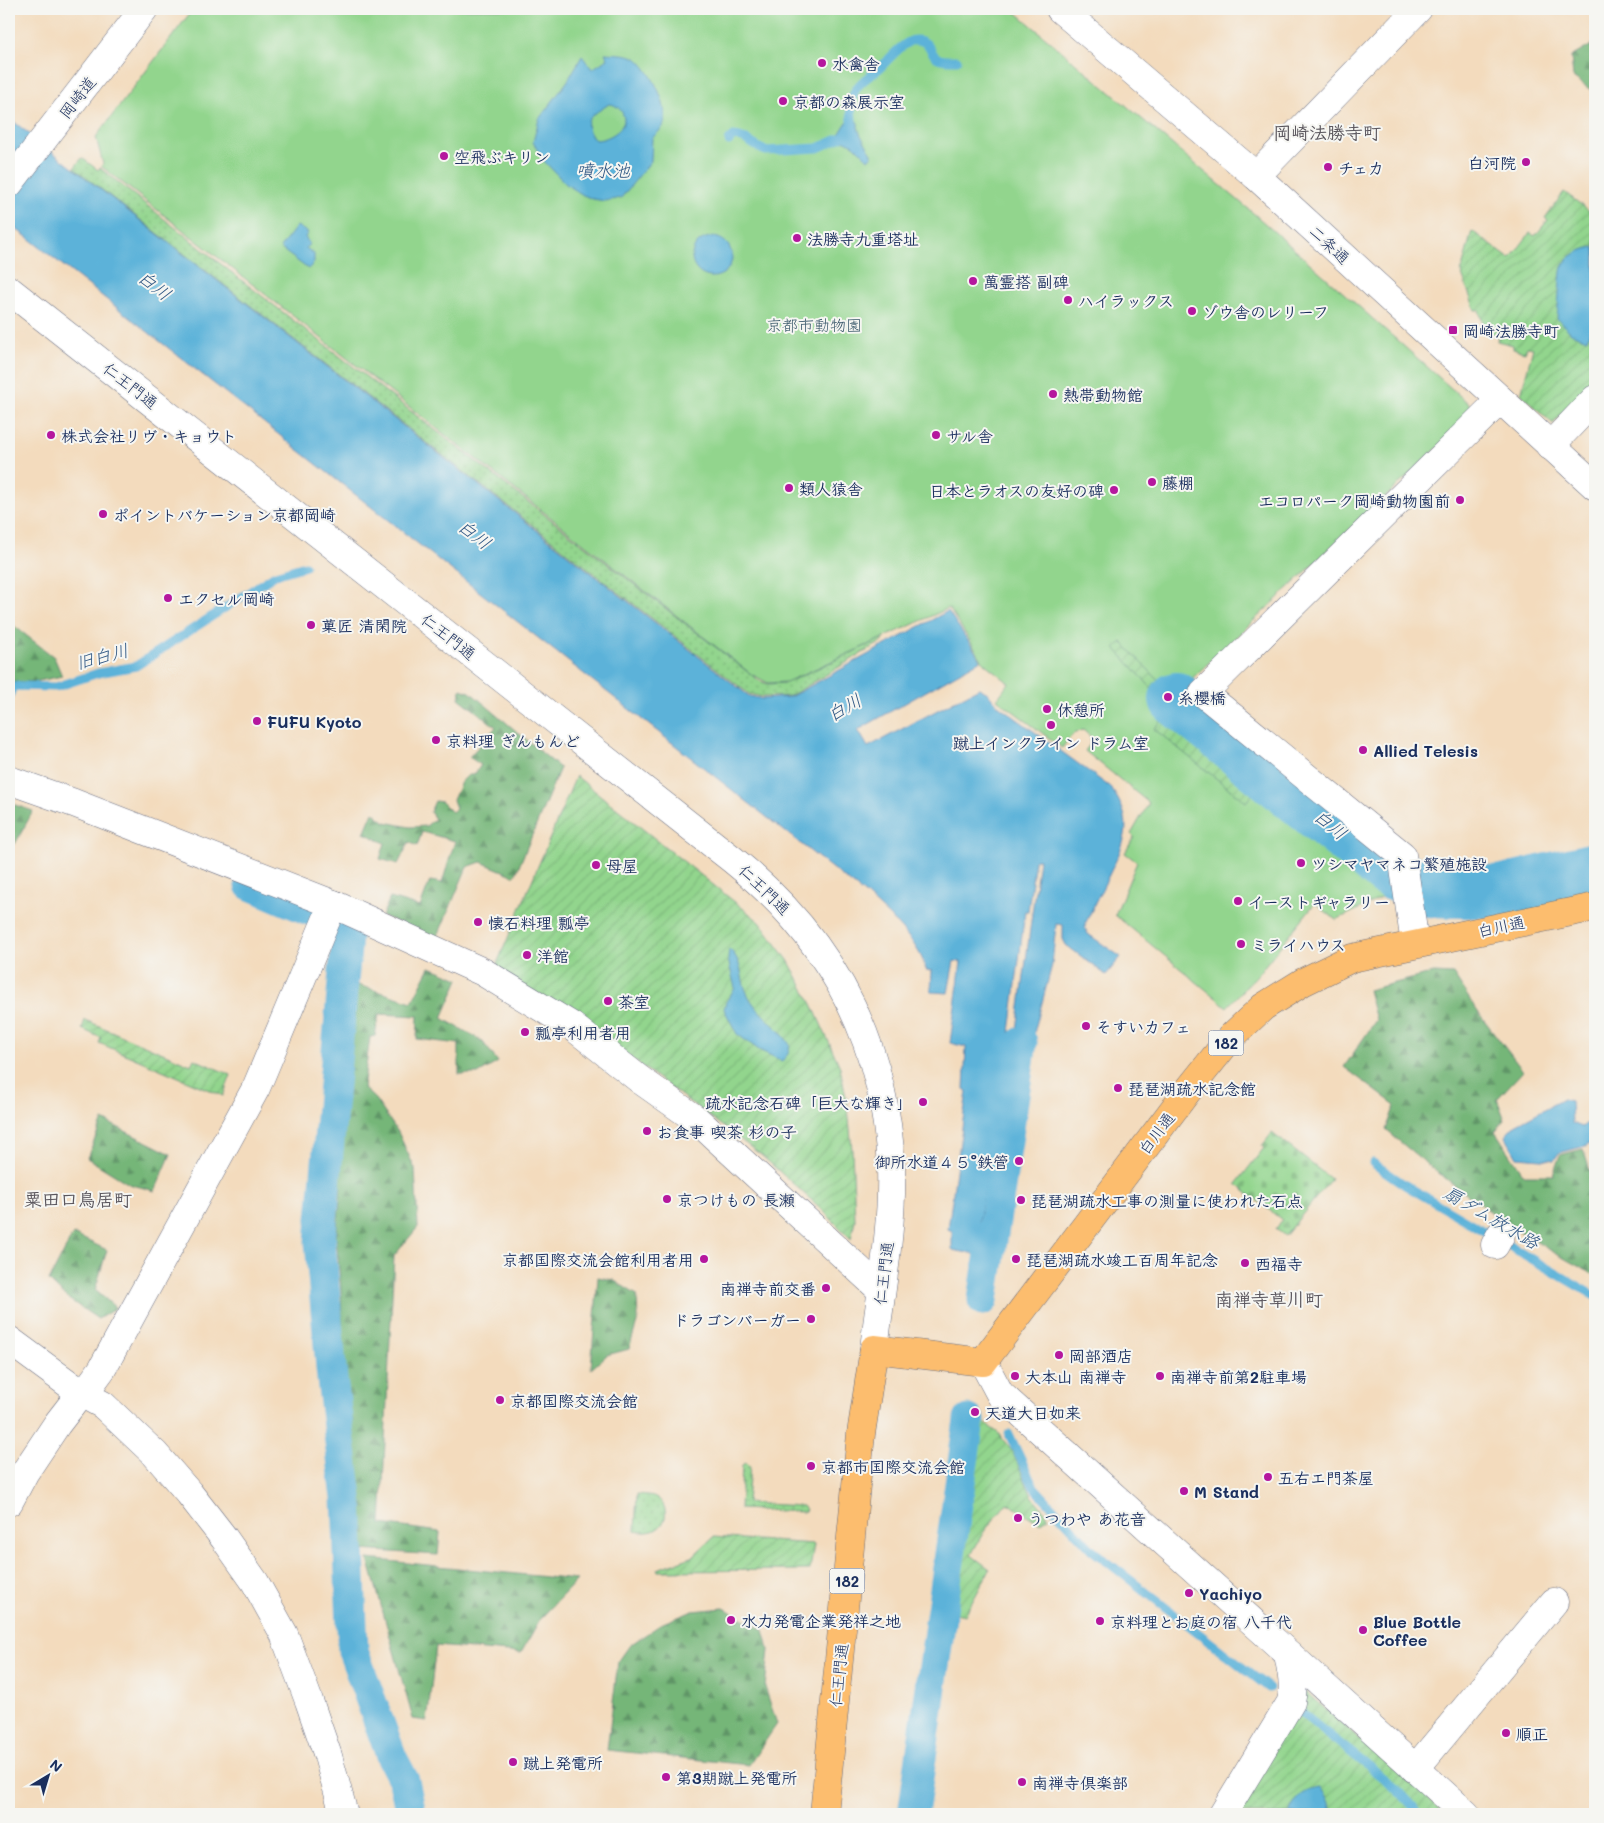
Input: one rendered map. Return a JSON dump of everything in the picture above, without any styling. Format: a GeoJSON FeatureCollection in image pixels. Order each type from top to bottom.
{"type":"FeatureCollection","features":[{"type":"Feature","properties":{"kind":"main road","name":"白川通"},"geometry":{"type":"LineString","coordinates":[[983,1362],[1186,1093],[1231,1037],[1251,1016],[1263,1007],[1303,982],[1352,958],[1595,907]]}},
{"type":"Feature","properties":{"kind":"main road"},"geometry":{"type":"LineString","coordinates":[[874,1349],[983,1362]]}},
{"type":"Feature","properties":{"kind":"main road","name":"仁王門通"},"geometry":{"type":"LineString","coordinates":[[824,1814],[861,1434],[874,1349]]}},
{"type":"Feature","properties":{"kind":"street","name":"岡崎道"},"geometry":{"type":"LineString","coordinates":[[9,184],[144,9]]}},
{"type":"Feature","properties":{"kind":"street","name":"二条通"},"geometry":{"type":"LineString","coordinates":[[1060,9],[1256,176],[1595,486]]}},
{"type":"Feature","properties":{"kind":"street"},"geometry":{"type":"LineString","coordinates":[[1256,176],[1418,9]]}},
{"type":"Feature","properties":{"kind":"street","name":"仁王門通"},"geometry":{"type":"LineString","coordinates":[[9,290],[733,860],[774,895],[793,916],[810,937],[841,984],[864,1034],[880,1086],[886,1114],[891,1168],[888,1231],[874,1349]]}},
{"type":"Feature","properties":{"kind":"street"},"geometry":{"type":"LineString","coordinates":[[1550,446],[1595,399]]}},
{"type":"Feature","properties":{"kind":"street"},"geometry":{"type":"LineString","coordinates":[[1415,944],[1402,855],[1203,692],[1500,400]]}},
{"type":"Feature","properties":{"kind":"street"},"geometry":{"type":"LineString","coordinates":[[9,780],[74,803],[333,904],[483,972],[572,1026],[639,1079],[697,1120],[881,1290]]}},
{"type":"Feature","properties":{"kind":"street"},"geometry":{"type":"LineString","coordinates":[[9,1502],[25,1472],[80,1392],[92,1384],[102,1369],[256,1088],[333,904]]}},
{"type":"Feature","properties":{"kind":"street"},"geometry":{"type":"LineString","coordinates":[[9,1340],[80,1392],[103,1405],[155,1454],[189,1493],[255,1582],[284,1634],[328,1756],[344,1814]]}},
{"type":"Feature","properties":{"kind":"street"},"geometry":{"type":"LineString","coordinates":[[983,1362],[1000,1394],[1466,1814]]}},
{"type":"Feature","properties":{"kind":"street"},"geometry":{"type":"LineString","coordinates":[[1415,1768],[1554,1602]]}},
{"type":"Feature","properties":{"kind":"street"},"geometry":{"type":"LineString","coordinates":[[1223,1814],[1290,1702],[1293,1683],[1288,1654]]}},
{"type":"Feature","properties":{"kind":"green space","name":"京都市動物園"},"geometry":{"type":"Polygon","coordinates":[[[193,9],[1012,9],[1252,212],[1477,411],[1168,701],[1389,877],[1392,893],[1336,920],[1315,903],[1258,974],[1227,1007],[1115,915],[1137,862],[1125,853],[1134,837],[1131,834],[1149,803],[1085,751],[1090,744],[1091,737],[1083,730],[1073,734],[1062,748],[997,699],[1009,683],[984,663],[949,608],[786,682],[768,683],[751,674],[101,166],[103,164],[96,137],[193,9]]]}},
{"type":"Feature","properties":{"kind":"green space"},"geometry":{"type":"Polygon","coordinates":[[[1595,43],[1595,93],[1573,77],[1571,57],[1595,43]]]}},
{"type":"Feature","properties":{"kind":"green space"},"geometry":{"type":"Polygon","coordinates":[[[82,158],[98,170],[100,168],[231,272],[758,680],[767,684],[786,683],[885,637],[883,641],[790,696],[763,697],[749,694],[74,168],[82,158]]]}},
{"type":"Feature","properties":{"kind":"green space"},"geometry":{"type":"Polygon","coordinates":[[[1564,192],[1595,215],[1595,381],[1553,424],[1521,394],[1533,348],[1527,347],[1525,352],[1513,349],[1513,345],[1497,341],[1498,335],[1486,334],[1479,310],[1475,310],[1461,272],[1472,231],[1510,259],[1530,233],[1535,236],[1548,220],[1545,218],[1564,192]]]}},
{"type":"Feature","properties":{"kind":"green space"},"geometry":{"type":"Polygon","coordinates":[[[9,622],[54,657],[62,676],[34,682],[9,681],[9,622]]]}},
{"type":"Feature","properties":{"kind":"green space"},"geometry":{"type":"Polygon","coordinates":[[[1122,642],[1164,686],[1156,693],[1115,648],[1122,642]]]}},
{"type":"Feature","properties":{"kind":"green space"},"geometry":{"type":"Polygon","coordinates":[[[461,689],[470,692],[560,768],[515,876],[481,862],[467,867],[437,938],[382,916],[390,898],[420,907],[430,881],[442,883],[455,841],[422,832],[417,846],[409,842],[398,864],[380,859],[385,843],[364,833],[373,812],[385,822],[410,827],[426,826],[435,819],[430,812],[435,801],[442,802],[452,812],[456,808],[453,800],[461,782],[468,775],[474,775],[481,765],[469,757],[496,727],[459,698],[461,689]]]}},
{"type":"Feature","properties":{"kind":"green space"},"geometry":{"type":"Polygon","coordinates":[[[1165,716],[1256,790],[1246,802],[1154,729],[1165,716]]]}},
{"type":"Feature","properties":{"kind":"green space"},"geometry":{"type":"Polygon","coordinates":[[[576,776],[760,922],[788,960],[812,1004],[840,1067],[848,1108],[852,1150],[855,1220],[851,1239],[817,1205],[761,1155],[604,1038],[494,971],[576,776]]]}},
{"type":"Feature","properties":{"kind":"green space"},"geometry":{"type":"Polygon","coordinates":[[[9,803],[33,811],[15,844],[9,840],[9,803]]]}},
{"type":"Feature","properties":{"kind":"green space"},"geometry":{"type":"Polygon","coordinates":[[[430,967],[459,979],[442,1018],[482,1041],[498,1062],[478,1074],[459,1074],[459,1044],[417,1039],[418,1016],[379,1014],[375,1036],[370,1037],[363,1088],[375,1099],[398,1132],[415,1169],[418,1227],[394,1256],[381,1524],[440,1532],[438,1555],[359,1550],[356,1522],[357,1498],[351,1444],[342,1415],[343,1352],[341,1291],[336,1236],[340,1201],[345,1017],[352,983],[412,1002],[430,967]]]}},
{"type":"Feature","properties":{"kind":"green space"},"geometry":{"type":"Polygon","coordinates":[[[1434,973],[1453,974],[1478,1012],[1523,1071],[1497,1099],[1505,1120],[1495,1131],[1524,1175],[1553,1175],[1560,1155],[1583,1149],[1595,1186],[1595,1275],[1539,1244],[1486,1208],[1386,1130],[1395,1105],[1344,1067],[1376,1020],[1368,990],[1434,973]]]}},
{"type":"Feature","properties":{"kind":"green space"},"geometry":{"type":"Polygon","coordinates":[[[85,1020],[191,1065],[194,1059],[231,1075],[223,1096],[99,1043],[101,1038],[82,1029],[85,1020]]]}},
{"type":"Feature","properties":{"kind":"green space"},"geometry":{"type":"Polygon","coordinates":[[[103,1120],[171,1154],[155,1191],[129,1184],[87,1158],[103,1120]]]}},
{"type":"Feature","properties":{"kind":"green space"},"geometry":{"type":"Polygon","coordinates":[[[1272,1133],[1331,1179],[1285,1236],[1276,1229],[1282,1220],[1236,1184],[1264,1148],[1262,1146],[1272,1133]]]}},
{"type":"Feature","properties":{"kind":"green space"},"geometry":{"type":"Polygon","coordinates":[[[73,1234],[107,1250],[95,1290],[116,1308],[98,1319],[67,1298],[49,1281],[73,1234]]]}},
{"type":"Feature","properties":{"kind":"green space"},"geometry":{"type":"Polygon","coordinates":[[[598,1277],[613,1280],[637,1295],[638,1319],[629,1349],[607,1355],[591,1369],[598,1277]]]}},
{"type":"Feature","properties":{"kind":"green space"},"geometry":{"type":"Polygon","coordinates":[[[974,1416],[997,1432],[1012,1451],[1032,1496],[1049,1517],[1040,1523],[1007,1503],[983,1533],[971,1555],[990,1569],[965,1615],[955,1613],[947,1608],[974,1416]]]}},
{"type":"Feature","properties":{"kind":"green space"},"geometry":{"type":"Polygon","coordinates":[[[745,1463],[750,1466],[747,1503],[803,1506],[806,1509],[805,1511],[740,1509],[742,1465],[745,1463]]]}},
{"type":"Feature","properties":{"kind":"green space"},"geometry":{"type":"Polygon","coordinates":[[[637,1494],[655,1497],[664,1506],[665,1519],[655,1530],[648,1532],[635,1531],[637,1494]]]}},
{"type":"Feature","properties":{"kind":"green space"},"geometry":{"type":"Polygon","coordinates":[[[713,1537],[814,1544],[810,1570],[658,1571],[657,1569],[692,1557],[713,1537]]]}},
{"type":"Feature","properties":{"kind":"green space"},"geometry":{"type":"Polygon","coordinates":[[[368,1559],[577,1580],[540,1619],[521,1653],[436,1646],[427,1721],[413,1719],[368,1559]]]}},
{"type":"Feature","properties":{"kind":"green space"},"geometry":{"type":"Polygon","coordinates":[[[724,1608],[764,1630],[769,1650],[765,1687],[777,1724],[749,1765],[607,1750],[618,1662],[630,1645],[663,1623],[693,1611],[724,1608]]]}},
{"type":"Feature","properties":{"kind":"green space"},"geometry":{"type":"Polygon","coordinates":[[[1302,1689],[1447,1814],[1228,1814],[1302,1689]]]}},
{"type":"Feature","properties":{"kind":"water","name":"噴水池"},"geometry":{"type":"Polygon","coordinates":[[[605,53],[629,55],[641,63],[658,88],[665,117],[662,128],[652,138],[651,161],[621,198],[605,201],[583,195],[566,184],[543,160],[533,142],[539,119],[567,82],[582,56],[592,69],[608,59],[605,53]],[[612,104],[598,111],[588,123],[590,133],[595,140],[611,136],[623,124],[623,114],[612,104]]]}},
{"type":"Feature","properties":{"kind":"water"},"geometry":{"type":"Polygon","coordinates":[[[9,118],[749,696],[763,699],[790,697],[948,611],[981,660],[858,730],[868,747],[979,688],[988,693],[998,705],[1110,787],[1123,810],[1126,830],[1121,850],[1086,922],[1085,928],[1088,934],[1121,957],[1106,975],[1066,945],[1063,939],[1063,925],[1056,924],[1052,965],[1020,1086],[1010,1085],[1039,859],[1035,859],[1028,911],[1025,911],[1002,1097],[979,1222],[983,1224],[979,1255],[952,1250],[952,1231],[948,1229],[967,1091],[964,1089],[966,1047],[950,1043],[961,962],[954,961],[948,993],[931,992],[932,971],[926,970],[917,949],[902,929],[866,895],[9,223],[9,118]]]}},
{"type":"Feature","properties":{"kind":"water"},"geometry":{"type":"Polygon","coordinates":[[[855,119],[865,143],[872,153],[872,157],[868,159],[854,145],[838,136],[847,122],[855,119]]]}},
{"type":"Feature","properties":{"kind":"water"},"geometry":{"type":"Polygon","coordinates":[[[297,226],[308,233],[305,237],[309,244],[306,248],[314,254],[314,263],[308,269],[280,248],[297,226]]]}},
{"type":"Feature","properties":{"kind":"water"},"geometry":{"type":"Polygon","coordinates":[[[712,237],[726,243],[732,257],[726,271],[712,277],[698,271],[692,257],[698,243],[712,237]]]}},
{"type":"Feature","properties":{"kind":"water"},"geometry":{"type":"Polygon","coordinates":[[[1595,247],[1595,318],[1587,339],[1571,333],[1557,318],[1560,283],[1562,267],[1568,259],[1581,251],[1595,247]]]}},
{"type":"Feature","properties":{"kind":"water"},"geometry":{"type":"Polygon","coordinates":[[[729,949],[739,963],[744,985],[750,999],[790,1045],[788,1054],[782,1061],[759,1050],[737,1034],[724,1009],[735,988],[728,959],[729,949]]]}},
{"type":"Feature","properties":{"kind":"water"},"geometry":{"type":"Polygon","coordinates":[[[1563,1099],[1571,1101],[1572,1123],[1582,1127],[1588,1122],[1594,1123],[1595,1140],[1585,1146],[1559,1153],[1554,1160],[1517,1157],[1505,1136],[1515,1125],[1563,1099]]]}},
{"type":"Feature","properties":{"kind":"water"},"geometry":{"type":"Polygon","coordinates":[[[1320,1788],[1329,1802],[1331,1814],[1290,1814],[1295,1801],[1304,1792],[1320,1788]]]}},
{"type":"Feature","properties":{"kind":"waterway"},"geometry":{"type":"LineString","coordinates":[[852,120],[852,100],[856,89],[861,82],[879,69],[897,50],[907,43],[915,40],[924,42],[938,58],[957,60]]}},
{"type":"Feature","properties":{"kind":"waterway"},"geometry":{"type":"LineString","coordinates":[[729,141],[733,136],[738,136],[766,151],[818,148],[840,138]]}},
{"type":"Feature","properties":{"kind":"waterway","name":"旧白川"},"geometry":{"type":"LineString","coordinates":[[9,697],[13,686],[56,687],[98,673],[136,666],[275,575],[305,566]]}},
{"type":"Feature","properties":{"kind":"waterway","name":"白川"},"geometry":{"type":"LineString","coordinates":[[1176,699],[1389,871],[1425,890],[1499,892],[1595,869]]}},
{"type":"Feature","properties":{"kind":"waterway"},"geometry":{"type":"LineString","coordinates":[[250,885],[309,910]]}},
{"type":"Feature","properties":{"kind":"waterway"},"geometry":{"type":"LineString","coordinates":[[348,926],[320,1242],[332,1379],[347,1498],[353,1651],[392,1758],[404,1781],[411,1814]]}},
{"type":"Feature","properties":{"kind":"waterway"},"geometry":{"type":"LineString","coordinates":[[983,1300],[1022,1042]]}},
{"type":"Feature","properties":{"kind":"waterway","name":"扇ダム放水路"},"geometry":{"type":"LineString","coordinates":[[1373,1163],[1405,1185],[1595,1296]]}},
{"type":"Feature","properties":{"kind":"waterway"},"geometry":{"type":"LineString","coordinates":[[913,1814],[969,1420]]}},
{"type":"Feature","properties":{"kind":"waterway"},"geometry":{"type":"LineString","coordinates":[[1009,1434],[1034,1487],[1092,1550],[1269,1688]]}},
{"type":"Feature","properties":{"kind":"waterway"},"geometry":{"type":"LineString","coordinates":[[1299,1711],[1398,1790],[1420,1814]]}},
{"type":"Feature","properties":{"kind":"place","name":"水禽舎"},"geometry":{"type":"Point","coordinates":[822,63]}},
{"type":"Feature","properties":{"kind":"place","name":"京都の森展示室"},"geometry":{"type":"Point","coordinates":[783,101]}},
{"type":"Feature","properties":{"kind":"place","name":"空飛ぶキリン"},"geometry":{"type":"Point","coordinates":[444,156]}},
{"type":"Feature","properties":{"kind":"place","name":"白河院"},"geometry":{"type":"Point","coordinates":[1526,162]}},
{"type":"Feature","properties":{"kind":"place","name":"チェカ"},"geometry":{"type":"Point","coordinates":[1328,167]}},
{"type":"Feature","properties":{"kind":"place","name":"法勝寺九重塔址"},"geometry":{"type":"Point","coordinates":[797,238]}},
{"type":"Feature","properties":{"kind":"place","name":"萬霊搭 副碑"},"geometry":{"type":"Point","coordinates":[973,281]}},
{"type":"Feature","properties":{"kind":"place","name":"ハイラックス"},"geometry":{"type":"Point","coordinates":[1068,300]}},
{"type":"Feature","properties":{"kind":"place","name":"ゾウ舎のレリーフ"},"geometry":{"type":"Point","coordinates":[1192,311]}},
{"type":"Feature","properties":{"kind":"place","name":"岡崎法勝寺町"},"geometry":{"type":"Point","coordinates":[1453,330]}},
{"type":"Feature","properties":{"kind":"place","name":"熱帯動物館"},"geometry":{"type":"Point","coordinates":[1053,394]}},
{"type":"Feature","properties":{"kind":"place","name":"株式会社リヴ・キョウト"},"geometry":{"type":"Point","coordinates":[51,435]}},
{"type":"Feature","properties":{"kind":"place","name":"サル舎"},"geometry":{"type":"Point","coordinates":[936,435]}},
{"type":"Feature","properties":{"kind":"place","name":"藤棚"},"geometry":{"type":"Point","coordinates":[1152,482]}},
{"type":"Feature","properties":{"kind":"place","name":"類人猿舎"},"geometry":{"type":"Point","coordinates":[789,488]}},
{"type":"Feature","properties":{"kind":"place","name":"日本とラオスの友好の碑"},"geometry":{"type":"Point","coordinates":[1114,490]}},
{"type":"Feature","properties":{"kind":"place","name":"エコロパーク岡崎動物園前"},"geometry":{"type":"Point","coordinates":[1460,500]}},
{"type":"Feature","properties":{"kind":"place","name":"ポイントバケーション京都岡崎"},"geometry":{"type":"Point","coordinates":[103,514]}},
{"type":"Feature","properties":{"kind":"place","name":"エクセル岡崎"},"geometry":{"type":"Point","coordinates":[168,598]}},
{"type":"Feature","properties":{"kind":"place","name":"菓匠 清閑院"},"geometry":{"type":"Point","coordinates":[311,625]}},
{"type":"Feature","properties":{"kind":"place","name":"糸櫻橋"},"geometry":{"type":"Point","coordinates":[1168,697]}},
{"type":"Feature","properties":{"kind":"place","name":"休憩所"},"geometry":{"type":"Point","coordinates":[1047,709]}},
{"type":"Feature","properties":{"kind":"place","name":"FUFU Kyoto"},"geometry":{"type":"Point","coordinates":[257,721]}},
{"type":"Feature","properties":{"kind":"place","name":"蹴上インクライン ドラム室"},"geometry":{"type":"Point","coordinates":[1051,725]}},
{"type":"Feature","properties":{"kind":"place","name":"京料理 ぎんもんど"},"geometry":{"type":"Point","coordinates":[436,740]}},
{"type":"Feature","properties":{"kind":"place","name":"Allied Telesis"},"geometry":{"type":"Point","coordinates":[1363,750]}},
{"type":"Feature","properties":{"kind":"place","name":"ツシマヤマネコ繁殖施設"},"geometry":{"type":"Point","coordinates":[1301,863]}},
{"type":"Feature","properties":{"kind":"place","name":"母屋"},"geometry":{"type":"Point","coordinates":[596,865]}},
{"type":"Feature","properties":{"kind":"place","name":"イーストギャラリー"},"geometry":{"type":"Point","coordinates":[1238,901]}},
{"type":"Feature","properties":{"kind":"place","name":"懐石料理 瓢亭"},"geometry":{"type":"Point","coordinates":[478,922]}},
{"type":"Feature","properties":{"kind":"place","name":"ミライハウス"},"geometry":{"type":"Point","coordinates":[1241,944]}},
{"type":"Feature","properties":{"kind":"place","name":"洋館"},"geometry":{"type":"Point","coordinates":[527,955]}},
{"type":"Feature","properties":{"kind":"place","name":"茶室"},"geometry":{"type":"Point","coordinates":[608,1001]}},
{"type":"Feature","properties":{"kind":"place","name":"そすいカフェ"},"geometry":{"type":"Point","coordinates":[1086,1026]}},
{"type":"Feature","properties":{"kind":"place","name":"瓢亭利用者用"},"geometry":{"type":"Point","coordinates":[525,1032]}},
{"type":"Feature","properties":{"kind":"place","name":"琵琶湖疏水記念館"},"geometry":{"type":"Point","coordinates":[1118,1088]}},
{"type":"Feature","properties":{"kind":"place","name":"疏水記念石碑「巨大な輝き」"},"geometry":{"type":"Point","coordinates":[923,1102]}},
{"type":"Feature","properties":{"kind":"place","name":"お食事 喫茶 杉の子"},"geometry":{"type":"Point","coordinates":[647,1131]}},
{"type":"Feature","properties":{"kind":"place","name":"御所水道４５°鉄管"},"geometry":{"type":"Point","coordinates":[1019,1161]}},
{"type":"Feature","properties":{"kind":"place","name":"京つけもの 長瀬"},"geometry":{"type":"Point","coordinates":[667,1199]}},
{"type":"Feature","properties":{"kind":"place","name":"琵琶湖疏水工事の測量に使われた石点"},"geometry":{"type":"Point","coordinates":[1021,1200]}},
{"type":"Feature","properties":{"kind":"place","name":"京都国際交流会館利用者用"},"geometry":{"type":"Point","coordinates":[704,1259]}},
{"type":"Feature","properties":{"kind":"place","name":"琵琶湖疏水竣工百周年記念"},"geometry":{"type":"Point","coordinates":[1016,1259]}},
{"type":"Feature","properties":{"kind":"place","name":"西福寺"},"geometry":{"type":"Point","coordinates":[1245,1263]}},
{"type":"Feature","properties":{"kind":"place","name":"南禅寺前交番"},"geometry":{"type":"Point","coordinates":[826,1288]}},
{"type":"Feature","properties":{"kind":"place","name":"ドラゴンバーガー"},"geometry":{"type":"Point","coordinates":[811,1319]}},
{"type":"Feature","properties":{"kind":"place","name":"岡部酒店"},"geometry":{"type":"Point","coordinates":[1059,1355]}},
{"type":"Feature","properties":{"kind":"place","name":"大本山 南禅寺"},"geometry":{"type":"Point","coordinates":[1015,1376]}},
{"type":"Feature","properties":{"kind":"place","name":"南禅寺前第2駐車場"},"geometry":{"type":"Point","coordinates":[1160,1376]}},
{"type":"Feature","properties":{"kind":"place","name":"京都国際交流会館"},"geometry":{"type":"Point","coordinates":[500,1400]}},
{"type":"Feature","properties":{"kind":"place","name":"天道大日如来"},"geometry":{"type":"Point","coordinates":[975,1412]}},
{"type":"Feature","properties":{"kind":"place","name":"京都市国際交流会館"},"geometry":{"type":"Point","coordinates":[811,1466]}},
{"type":"Feature","properties":{"kind":"place","name":"五右エ門茶屋"},"geometry":{"type":"Point","coordinates":[1268,1477]}},
{"type":"Feature","properties":{"kind":"place","name":"M Stand"},"geometry":{"type":"Point","coordinates":[1184,1491]}},
{"type":"Feature","properties":{"kind":"place","name":"うつわや あ花音"},"geometry":{"type":"Point","coordinates":[1018,1518]}},
{"type":"Feature","properties":{"kind":"place","name":"Yachiyo"},"geometry":{"type":"Point","coordinates":[1189,1593]}},
{"type":"Feature","properties":{"kind":"place","name":"水力発電企業発祥之地"},"geometry":{"type":"Point","coordinates":[731,1620]}},
{"type":"Feature","properties":{"kind":"place","name":"京料理とお庭の宿 八千代"},"geometry":{"type":"Point","coordinates":[1100,1621]}},
{"type":"Feature","properties":{"kind":"place","name":"Blue Bottle Coffee"},"geometry":{"type":"Point","coordinates":[1363,1630]}},
{"type":"Feature","properties":{"kind":"place","name":"順正"},"geometry":{"type":"Point","coordinates":[1506,1733]}},
{"type":"Feature","properties":{"kind":"place","name":"蹴上発電所"},"geometry":{"type":"Point","coordinates":[513,1762]}},
{"type":"Feature","properties":{"kind":"place","name":"第3期蹴上発電所"},"geometry":{"type":"Point","coordinates":[666,1777]}},
{"type":"Feature","properties":{"kind":"place","name":"南禅寺倶楽部"},"geometry":{"type":"Point","coordinates":[1022,1782]}},
{"type":"Feature","properties":{"kind":"district","name":"岡崎法勝寺町"},"geometry":{"type":"Point","coordinates":[1327,132]}},
{"type":"Feature","properties":{"kind":"district","name":"粟田口鳥居町"},"geometry":{"type":"Point","coordinates":[78,1199]}},
{"type":"Feature","properties":{"kind":"district","name":"南禅寺草川町"},"geometry":{"type":"Point","coordinates":[1269,1299]}}]}
